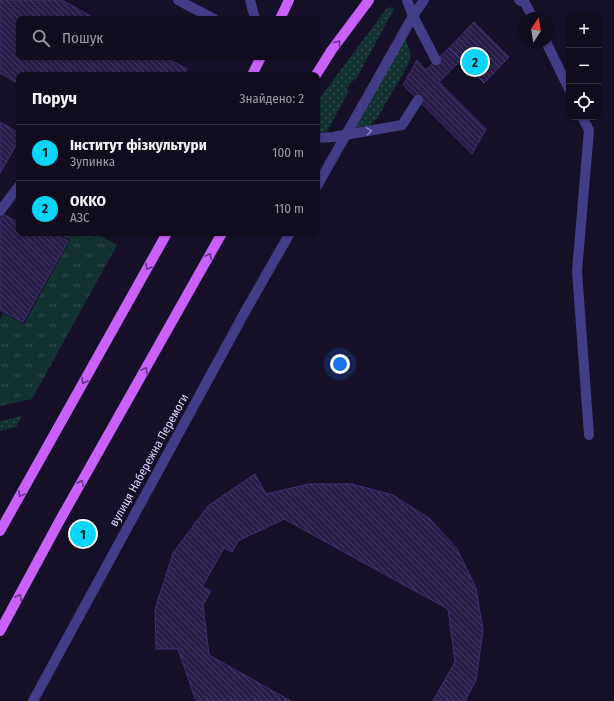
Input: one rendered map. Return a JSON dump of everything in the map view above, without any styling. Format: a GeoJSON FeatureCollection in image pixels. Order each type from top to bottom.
{"type":"FeatureCollection","features":[{"type":"Feature","properties":{"kind":"main road"},"geometry":{"type":"LineString","coordinates":[[281,16],[289,0]]}},
{"type":"Feature","properties":{"kind":"main road"},"geometry":{"type":"LineString","coordinates":[[318,72],[369,0]]}},
{"type":"Feature","properties":{"kind":"main road"},"geometry":{"type":"LineString","coordinates":[[254,72],[260,60]]}},
{"type":"Feature","properties":{"kind":"main road"},"geometry":{"type":"LineString","coordinates":[[0,532],[163,236]]}},
{"type":"Feature","properties":{"kind":"main road"},"geometry":{"type":"LineString","coordinates":[[0,631],[60,520],[220,236]]}},
{"type":"Feature","properties":{"kind":"street"},"geometry":{"type":"LineString","coordinates":[[178,0],[208,16]]}},
{"type":"Feature","properties":{"kind":"street"},"geometry":{"type":"LineString","coordinates":[[250,0],[254,16]]}},
{"type":"Feature","properties":{"kind":"street"},"geometry":{"type":"LineString","coordinates":[[407,0],[413,16],[436,60]]}},
{"type":"Feature","properties":{"kind":"street"},"geometry":{"type":"LineString","coordinates":[[320,181],[413,16],[424,0]]}},
{"type":"Feature","properties":{"kind":"street"},"geometry":{"type":"LineString","coordinates":[[519,0],[525,3],[530,12]]}},
{"type":"Feature","properties":{"kind":"street"},"geometry":{"type":"LineString","coordinates":[[549,48],[567,84]]}},
{"type":"Feature","properties":{"kind":"street"},"geometry":{"type":"LineString","coordinates":[[320,138],[333,137],[402,125],[418,100]]}},
{"type":"Feature","properties":{"kind":"street"},"geometry":{"type":"LineString","coordinates":[[584,120],[589,130],[577,271],[589,435]]}},
{"type":"Feature","properties":{"kind":"street"},"geometry":{"type":"LineString","coordinates":[[0,211],[16,190]]}},
{"type":"Feature","properties":{"kind":"street","name":"вулиця Набережна Перемоги"},"geometry":{"type":"LineString","coordinates":[[33,701],[246,310],[288,236]]}},
{"type":"Feature","properties":{"kind":"green space"},"geometry":{"type":"Polygon","coordinates":[[[390,7],[394,9],[355,81],[353,80],[346,90],[349,91],[327,131],[320,132],[320,98],[386,9],[390,7]]]}},
{"type":"Feature","properties":{"kind":"green space"},"geometry":{"type":"Polygon","coordinates":[[[405,38],[411,54],[408,65],[376,120],[369,126],[356,127],[405,38]]]}},
{"type":"Feature","properties":{"kind":"green space"},"geometry":{"type":"Polygon","coordinates":[[[63,236],[101,236],[117,245],[32,399],[0,406],[0,320],[3,313],[24,324],[70,240],[63,236]]]}},
{"type":"Feature","properties":{"kind":"green space"},"geometry":{"type":"Polygon","coordinates":[[[22,416],[16,427],[0,431],[0,421],[22,416]]]}},
{"type":"Feature","properties":{"kind":"building"},"geometry":{"type":"Polygon","coordinates":[[[0,0],[62,0],[91,16],[16,16],[16,60],[170,60],[187,69],[186,72],[16,72],[16,82],[0,73],[0,0]]]}},
{"type":"Feature","properties":{"kind":"building"},"geometry":{"type":"Polygon","coordinates":[[[474,22],[509,57],[484,83],[449,48],[474,22]]]}},
{"type":"Feature","properties":{"kind":"building"},"geometry":{"type":"Polygon","coordinates":[[[449,48],[461,60],[439,82],[486,129],[472,154],[403,85],[417,60],[426,70],[449,48]]]}},
{"type":"Feature","properties":{"kind":"building"},"geometry":{"type":"Polygon","coordinates":[[[0,122],[16,131],[16,145],[0,173],[0,122]]]}},
{"type":"Feature","properties":{"kind":"building"},"geometry":{"type":"Polygon","coordinates":[[[3,214],[16,221],[16,236],[59,236],[68,241],[23,322],[0,310],[0,220],[3,214]]]}},
{"type":"Feature","properties":{"kind":"building"},"geometry":{"type":"Polygon","coordinates":[[[255,474],[266,494],[309,484],[352,484],[393,495],[429,518],[457,549],[476,588],[483,630],[476,680],[465,701],[433,701],[455,662],[448,609],[284,519],[238,541],[232,552],[224,548],[202,587],[211,591],[203,605],[209,655],[291,701],[196,701],[178,649],[156,649],[155,609],[173,553],[208,506],[255,474]]]}},
{"type":"Feature","properties":{"kind":"place","name":"OKKO"},"geometry":{"type":"Point","coordinates":[475,62]}},
{"type":"Feature","properties":{"kind":"place","name":"Інститут фізкультури"},"geometry":{"type":"Point","coordinates":[83,534]}}]}
